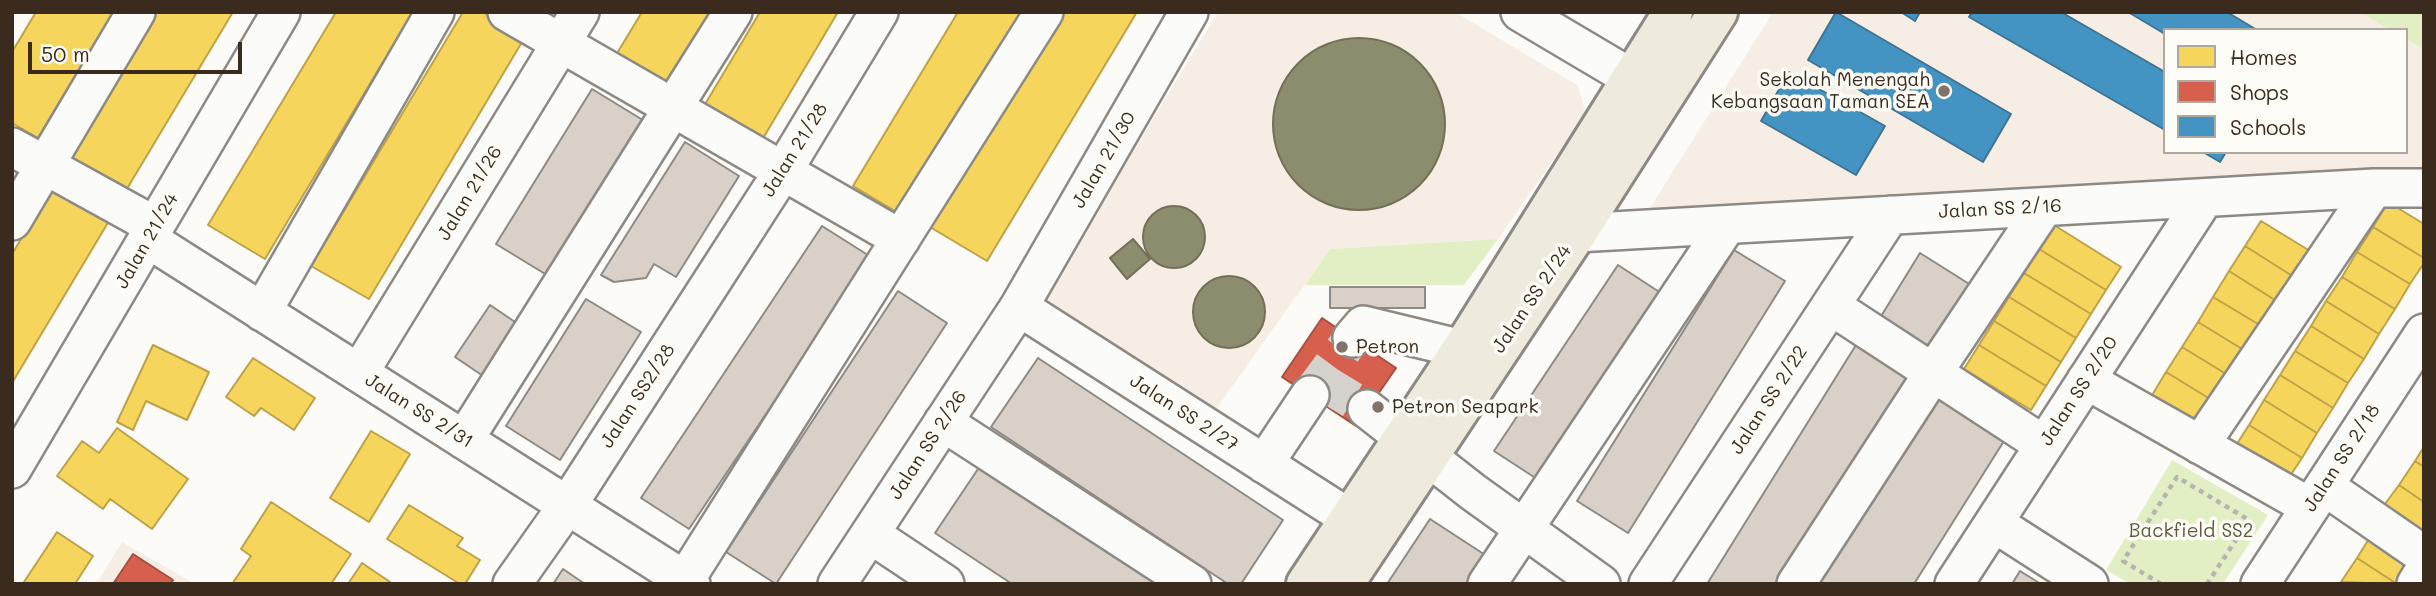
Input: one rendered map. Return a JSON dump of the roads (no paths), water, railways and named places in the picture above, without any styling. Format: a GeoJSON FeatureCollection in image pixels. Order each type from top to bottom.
{"type":"FeatureCollection","features":[{"type":"Feature","properties":{"kind":"main road","name":"Jalan SS 2/24"},"geometry":{"type":"LineString","coordinates":[[1344,584],[1403,494],[1415,445],[1462,349],[1673,12]]}},
{"type":"Feature","properties":{"kind":"main road","name":"Jalan SS 2/24"},"geometry":{"type":"LineString","coordinates":[[1306,584],[1349,518],[1415,445],[1577,233],[1718,12]]}},
{"type":"Feature","properties":{"kind":"main road"},"geometry":{"type":"LineString","coordinates":[[1633,79],[1646,82],[1655,79],[1695,50]]}},
{"type":"Feature","properties":{"kind":"street"},"geometry":{"type":"LineString","coordinates":[[12,221],[136,12]]}},
{"type":"Feature","properties":{"kind":"street","name":"Jalan 21/24"},"geometry":{"type":"LineString","coordinates":[[12,469],[281,12]]}},
{"type":"Feature","properties":{"kind":"street"},"geometry":{"type":"LineString","coordinates":[[262,312],[435,12]]}},
{"type":"Feature","properties":{"kind":"street"},"geometry":{"type":"LineString","coordinates":[[507,12],[901,239]]}},
{"type":"Feature","properties":{"kind":"street","name":"Jalan 21/26"},"geometry":{"type":"LineString","coordinates":[[359,373],[580,12]]}},
{"type":"Feature","properties":{"kind":"street"},"geometry":{"type":"LineString","coordinates":[[464,440],[733,12]]}},
{"type":"Feature","properties":{"kind":"street","name":"Jalan 21/28"},"geometry":{"type":"LineString","coordinates":[[709,286],[879,12]]}},
{"type":"Feature","properties":{"kind":"street"},"geometry":{"type":"LineString","coordinates":[[679,580],[901,239],[1044,12]]}},
{"type":"Feature","properties":{"kind":"street","name":"Jalan 21/30"},"geometry":{"type":"LineString","coordinates":[[1019,307],[1189,12]]}},
{"type":"Feature","properties":{"kind":"street"},"geometry":{"type":"LineString","coordinates":[[1520,12],[1633,79]]}},
{"type":"Feature","properties":{"kind":"street","name":"Jalan SS 2/31"},"geometry":{"type":"LineString","coordinates":[[12,146],[151,233],[262,312],[679,580]]}},
{"type":"Feature","properties":{"kind":"street"},"geometry":{"type":"LineString","coordinates":[[2200,446],[2374,188]]}},
{"type":"Feature","properties":{"kind":"street","name":"Jalan SS 2/16"},"geometry":{"type":"LineString","coordinates":[[1577,233],[2374,188],[2424,188]]}},
{"type":"Feature","properties":{"kind":"street","name":"Jalan SS 2/20"},"geometry":{"type":"LineString","coordinates":[[1954,584],[2204,198]]}},
{"type":"Feature","properties":{"kind":"street"},"geometry":{"type":"LineString","coordinates":[[1796,584],[2044,207]]}},
{"type":"Feature","properties":{"kind":"street","name":"Jalan SS 2/22"},"geometry":{"type":"LineString","coordinates":[[1648,584],[1890,215]]}},
{"type":"Feature","properties":{"kind":"street"},"geometry":{"type":"LineString","coordinates":[[1487,584],[1727,225]]}},
{"type":"Feature","properties":{"kind":"street","name":"Jalan SS2/28"},"geometry":{"type":"LineString","coordinates":[[512,584],[567,506],[709,286]]}},
{"type":"Feature","properties":{"kind":"street"},"geometry":{"type":"LineString","coordinates":[[1831,306],[2044,445]]}},
{"type":"Feature","properties":{"kind":"street","name":"Jalan SS 2/26"},"geometry":{"type":"LineString","coordinates":[[837,584],[1019,307]]}},
{"type":"Feature","properties":{"kind":"street","name":"Jalan SS 2/27"},"geometry":{"type":"LineString","coordinates":[[1019,307],[1349,518]]}},
{"type":"Feature","properties":{"kind":"street"},"geometry":{"type":"LineString","coordinates":[[1352,338],[1363,325],[1462,349]]}},
{"type":"Feature","properties":{"kind":"street","name":"Jalan SS 2/18"},"geometry":{"type":"LineString","coordinates":[[2260,584],[2424,333]]}},
{"type":"Feature","properties":{"kind":"street"},"geometry":{"type":"LineString","coordinates":[[2086,380],[2200,446],[2317,497],[2424,555]]}},
{"type":"Feature","properties":{"kind":"street"},"geometry":{"type":"LineString","coordinates":[[1264,464],[1310,395]]}},
{"type":"Feature","properties":{"kind":"street"},"geometry":{"type":"LineString","coordinates":[[1367,409],[1473,492],[1601,584]]}},
{"type":"Feature","properties":{"kind":"street"},"geometry":{"type":"LineString","coordinates":[[943,422],[1192,584]]}},
{"type":"Feature","properties":{"kind":"street"},"geometry":{"type":"LineString","coordinates":[[1403,494],[1473,492]]}},
{"type":"Feature","properties":{"kind":"street"},"geometry":{"type":"LineString","coordinates":[[1994,523],[2089,584]]}},
{"type":"Feature","properties":{"kind":"street"},"geometry":{"type":"LineString","coordinates":[[870,534],[945,584]]}},
{"type":"Feature","properties":{"kind":"street"},"geometry":{"type":"LineString","coordinates":[[2416,584],[2424,571]]}},
{"type":"Feature","properties":{"kind":"tunnel"},"geometry":{"type":"LineString","coordinates":[[1310,395],[1352,338]]}},
{"type":"Feature","properties":{"kind":"tunnel"},"geometry":{"type":"LineString","coordinates":[[1321,381],[1367,409]]}},
{"type":"Feature","properties":{"kind":"place","name":"Sekolah Menengah Kebangsaan Taman SEA"},"geometry":{"type":"Point","coordinates":[1944,91]}},
{"type":"Feature","properties":{"kind":"place","name":"Petron"},"geometry":{"type":"Point","coordinates":[1342,347]}},
{"type":"Feature","properties":{"kind":"place","name":"Petron Seapark"},"geometry":{"type":"Point","coordinates":[1378,407]}},
{"type":"Feature","properties":{"kind":"park label","name":"Backfield SS2"},"geometry":{"type":"Point","coordinates":[2191,531]}}]}
